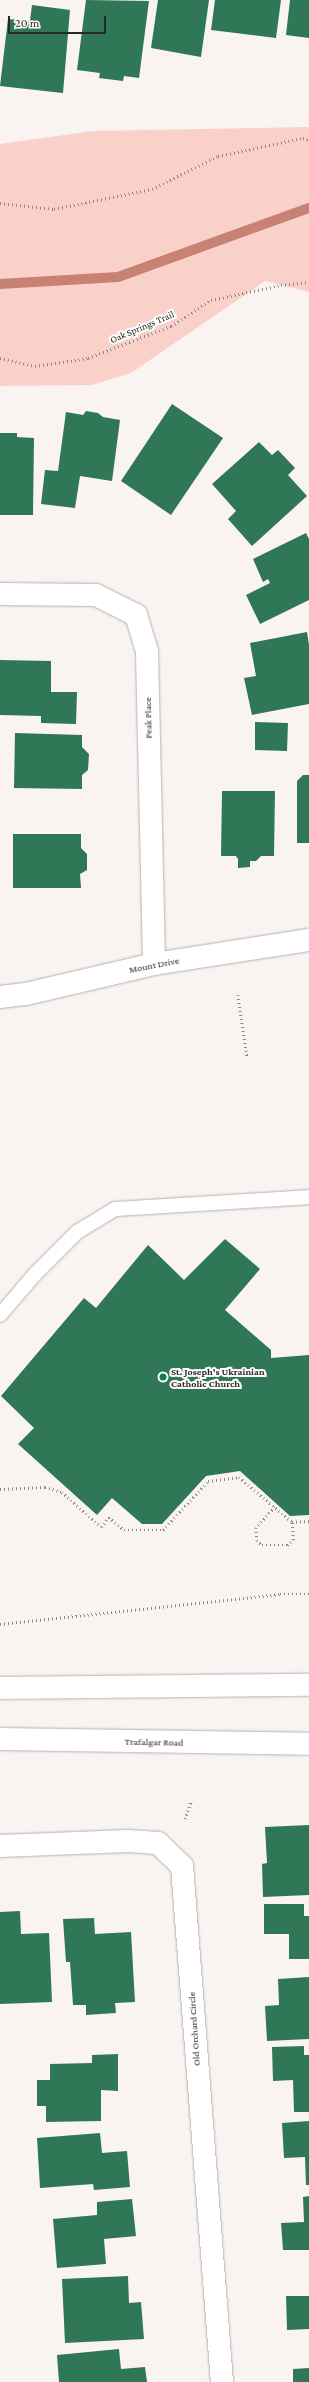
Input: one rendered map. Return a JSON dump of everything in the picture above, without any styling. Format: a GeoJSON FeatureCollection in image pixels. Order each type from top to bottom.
{"type":"FeatureCollection","features":[{"type":"Feature","properties":{"kind":"street","name":"Peak Place"},"geometry":{"type":"LineString","coordinates":[[0,594],[96,595],[136,615],[147,652],[154,964]]}},
{"type":"Feature","properties":{"kind":"street","name":"Mount Drive"},"geometry":{"type":"LineString","coordinates":[[0,997],[26,994],[154,964],[309,940]]}},
{"type":"Feature","properties":{"kind":"street"},"geometry":{"type":"LineString","coordinates":[[0,1688],[309,1686]]}},
{"type":"Feature","properties":{"kind":"street","name":"Trafalgar Road"},"geometry":{"type":"LineString","coordinates":[[0,1739],[309,1744]]}},
{"type":"Feature","properties":{"kind":"street","name":"Old Orchard Circle"},"geometry":{"type":"LineString","coordinates":[[0,1846],[128,1841],[158,1843],[182,1866],[222,2382]]}},
{"type":"Feature","properties":{"kind":"lane"},"geometry":{"type":"LineString","coordinates":[[0,1315],[35,1274],[77,1232],[115,1209],[309,1197]]}},
{"type":"Feature","properties":{"kind":"path"},"geometry":{"type":"LineString","coordinates":[[0,202],[54,208],[152,189],[218,156],[302,138],[309,140]]}},
{"type":"Feature","properties":{"kind":"path","name":"Oak Springs Trail"},"geometry":{"type":"LineString","coordinates":[[0,358],[35,366],[88,358],[171,326],[212,300],[281,285],[309,282]]}},
{"type":"Feature","properties":{"kind":"path"},"geometry":{"type":"LineString","coordinates":[[238,995],[247,1056]]}},
{"type":"Feature","properties":{"kind":"path"},"geometry":{"type":"LineString","coordinates":[[0,1489],[45,1487],[62,1492],[101,1527],[109,1517],[124,1530],[163,1530],[208,1481],[239,1477],[292,1522],[309,1521]]}},
{"type":"Feature","properties":{"kind":"path"},"geometry":{"type":"LineString","coordinates":[[275,1507],[256,1528],[257,1540],[262,1545],[286,1545],[292,1540],[292,1522]]}},
{"type":"Feature","properties":{"kind":"path"},"geometry":{"type":"LineString","coordinates":[[0,1624],[280,1594],[309,1594]]}},
{"type":"Feature","properties":{"kind":"path"},"geometry":{"type":"LineString","coordinates":[[185,1819],[191,1800]]}},
{"type":"Feature","properties":{"kind":"shaded area"},"geometry":{"type":"Polygon","coordinates":[[[309,127],[309,292],[265,281],[131,373],[92,385],[0,386],[0,144],[93,131],[309,127]]]}},
{"type":"Feature","properties":{"kind":"building"},"geometry":{"type":"Polygon","coordinates":[[[86,0],[149,1],[139,78],[124,76],[123,81],[99,78],[100,73],[77,70],[86,0]]]}},
{"type":"Feature","properties":{"kind":"building"},"geometry":{"type":"Polygon","coordinates":[[[158,0],[209,0],[201,57],[151,48],[158,0]]]}},
{"type":"Feature","properties":{"kind":"building"},"geometry":{"type":"Polygon","coordinates":[[[215,0],[281,0],[276,38],[211,30],[215,0]]]}},
{"type":"Feature","properties":{"kind":"building"},"geometry":{"type":"Polygon","coordinates":[[[290,0],[309,0],[309,38],[286,35],[290,0]]]}},
{"type":"Feature","properties":{"kind":"building"},"geometry":{"type":"Polygon","coordinates":[[[32,5],[70,10],[63,93],[0,86],[8,19],[30,21],[32,5]]]}},
{"type":"Feature","properties":{"kind":"building"},"geometry":{"type":"Polygon","coordinates":[[[172,404],[223,438],[171,515],[121,481],[172,404]]]}},
{"type":"Feature","properties":{"kind":"building"},"geometry":{"type":"Polygon","coordinates":[[[86,411],[98,413],[103,417],[120,420],[112,481],[80,476],[75,508],[41,504],[45,470],[58,471],[66,412],[83,415],[86,411]]]}},
{"type":"Feature","properties":{"kind":"building"},"geometry":{"type":"Polygon","coordinates":[[[0,433],[17,433],[17,437],[34,438],[33,515],[0,515],[0,433]]]}},
{"type":"Feature","properties":{"kind":"building"},"geometry":{"type":"Polygon","coordinates":[[[259,442],[272,455],[278,450],[295,468],[288,475],[307,496],[252,546],[228,519],[236,511],[212,484],[259,442]]]}},
{"type":"Feature","properties":{"kind":"building"},"geometry":{"type":"Polygon","coordinates":[[[306,533],[309,539],[309,600],[260,624],[246,595],[270,583],[268,579],[263,582],[253,559],[306,533]]]}},
{"type":"Feature","properties":{"kind":"building"},"geometry":{"type":"Polygon","coordinates":[[[307,632],[309,645],[309,704],[252,715],[244,678],[256,676],[250,643],[307,632]]]}},
{"type":"Feature","properties":{"kind":"building"},"geometry":{"type":"Polygon","coordinates":[[[0,660],[51,661],[51,692],[77,692],[76,724],[41,723],[41,716],[0,715],[0,660]]]}},
{"type":"Feature","properties":{"kind":"building"},"geometry":{"type":"Polygon","coordinates":[[[255,722],[288,723],[287,751],[255,750],[255,722]]]}},
{"type":"Feature","properties":{"kind":"building"},"geometry":{"type":"Polygon","coordinates":[[[15,733],[82,735],[82,747],[89,754],[88,770],[82,775],[82,789],[14,788],[15,733]]]}},
{"type":"Feature","properties":{"kind":"building"},"geometry":{"type":"Polygon","coordinates":[[[303,775],[309,775],[309,843],[297,843],[297,781],[303,775]]]}},
{"type":"Feature","properties":{"kind":"building"},"geometry":{"type":"Polygon","coordinates":[[[222,791],[275,791],[274,856],[261,856],[256,861],[250,861],[250,867],[238,868],[238,859],[236,856],[221,856],[222,791]]]}},
{"type":"Feature","properties":{"kind":"building"},"geometry":{"type":"Polygon","coordinates":[[[13,834],[81,834],[81,848],[87,854],[87,870],[80,874],[81,888],[13,888],[13,834]]]}},
{"type":"Feature","properties":{"kind":"building","name":"St. Joseph's Ukrainian Catholic Church"},"geometry":{"type":"Polygon","coordinates":[[[225,1239],[260,1269],[225,1310],[271,1350],[271,1358],[309,1355],[309,1515],[290,1516],[240,1471],[206,1476],[162,1524],[142,1524],[112,1498],[97,1515],[18,1444],[34,1428],[1,1396],[84,1298],[96,1308],[148,1245],[184,1280],[225,1239]]]}},
{"type":"Feature","properties":{"kind":"building"},"geometry":{"type":"Polygon","coordinates":[[[309,1825],[309,1895],[263,1897],[262,1864],[267,1863],[265,1827],[309,1825]]]}},
{"type":"Feature","properties":{"kind":"building"},"geometry":{"type":"Polygon","coordinates":[[[264,1904],[304,1904],[304,1916],[309,1916],[309,1959],[289,1959],[289,1934],[264,1934],[264,1904]]]}},
{"type":"Feature","properties":{"kind":"building"},"geometry":{"type":"Polygon","coordinates":[[[20,1911],[21,1934],[49,1933],[52,2002],[0,2004],[0,1912],[20,1911]]]}},
{"type":"Feature","properties":{"kind":"building"},"geometry":{"type":"Polygon","coordinates":[[[94,1918],[95,1934],[131,1932],[135,2002],[115,2003],[116,2013],[86,2015],[86,2005],[73,2005],[70,1962],[66,1962],[63,1919],[94,1918]]]}},
{"type":"Feature","properties":{"kind":"building"},"geometry":{"type":"Polygon","coordinates":[[[309,1977],[309,2039],[267,2041],[265,2006],[279,2005],[278,1979],[309,1977]]]}},
{"type":"Feature","properties":{"kind":"building"},"geometry":{"type":"Polygon","coordinates":[[[304,2046],[304,2055],[309,2055],[309,2112],[294,2112],[293,2080],[273,2081],[272,2047],[304,2046]]]}},
{"type":"Feature","properties":{"kind":"building"},"geometry":{"type":"Polygon","coordinates":[[[118,2054],[118,2091],[101,2090],[101,2121],[46,2122],[46,2106],[37,2106],[37,2080],[50,2080],[50,2064],[92,2063],[92,2055],[118,2054]]]}},
{"type":"Feature","properties":{"kind":"building"},"geometry":{"type":"Polygon","coordinates":[[[309,2121],[309,2185],[306,2185],[305,2157],[284,2158],[282,2123],[309,2121]]]}},
{"type":"Feature","properties":{"kind":"building"},"geometry":{"type":"Polygon","coordinates":[[[100,2133],[102,2153],[127,2151],[130,2187],[94,2190],[93,2184],[40,2188],[37,2138],[100,2133]]]}},
{"type":"Feature","properties":{"kind":"building"},"geometry":{"type":"Polygon","coordinates":[[[309,2196],[309,2250],[283,2250],[281,2223],[304,2222],[303,2197],[309,2196]]]}},
{"type":"Feature","properties":{"kind":"building"},"geometry":{"type":"Polygon","coordinates":[[[132,2199],[136,2236],[104,2239],[106,2264],[57,2268],[53,2219],[97,2215],[97,2202],[132,2199]]]}},
{"type":"Feature","properties":{"kind":"building"},"geometry":{"type":"Polygon","coordinates":[[[128,2276],[129,2303],[141,2302],[144,2339],[65,2343],[62,2279],[128,2276]]]}},
{"type":"Feature","properties":{"kind":"building"},"geometry":{"type":"Polygon","coordinates":[[[286,2296],[309,2296],[309,2329],[287,2330],[286,2296]]]}},
{"type":"Feature","properties":{"kind":"building"},"geometry":{"type":"Polygon","coordinates":[[[119,2349],[121,2369],[145,2367],[147,2382],[59,2382],[57,2355],[119,2349]]]}},
{"type":"Feature","properties":{"kind":"building"},"geometry":{"type":"Polygon","coordinates":[[[309,2368],[309,2382],[293,2382],[293,2369],[309,2368]]]}},
{"type":"Feature","properties":{"kind":"waterway"},"geometry":{"type":"LineString","coordinates":[[0,284],[118,277],[309,208]]}},
{"type":"Feature","properties":{"kind":"place","name":"St. Joseph's Ukrainian Catholic Church"},"geometry":{"type":"Point","coordinates":[163,1377]}}]}
